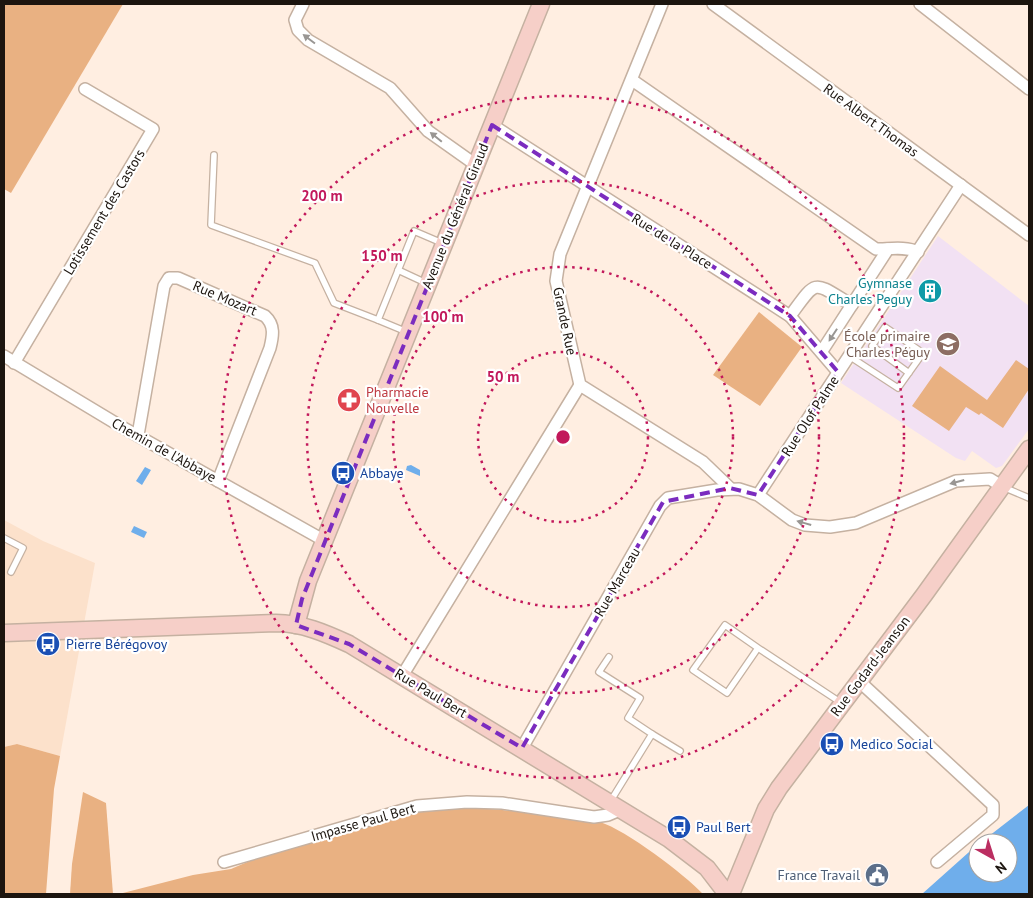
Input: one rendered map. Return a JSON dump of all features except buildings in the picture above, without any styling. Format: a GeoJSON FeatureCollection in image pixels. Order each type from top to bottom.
{"type":"FeatureCollection","features":[{"type":"Feature","properties":{"kind":"main road","name":"Avenue du Général Giraud"},"geometry":{"type":"LineString","coordinates":[[296,625],[302,599],[325,540],[541,4]]}},
{"type":"Feature","properties":{"kind":"main road","name":"Rue Godard-Jeanson"},"geometry":{"type":"LineString","coordinates":[[731,894],[766,809],[779,788],[1003,487],[1029,449]]}},
{"type":"Feature","properties":{"kind":"main road","name":"Rue Paul Bert"},"geometry":{"type":"LineString","coordinates":[[4,633],[268,623],[296,625],[323,632],[349,644],[616,805],[689,853],[707,868],[727,894]]}},
{"type":"Feature","properties":{"kind":"street"},"geometry":{"type":"LineString","coordinates":[[303,4],[295,20],[298,30],[308,40],[390,88],[428,131],[476,165]]}},
{"type":"Feature","properties":{"kind":"street","name":"Grande Rue"},"geometry":{"type":"LineString","coordinates":[[580,385],[556,272],[560,254],[662,4]]}},
{"type":"Feature","properties":{"kind":"street","name":"Rue Albert Thomas"},"geometry":{"type":"LineString","coordinates":[[713,4],[1029,235]]}},
{"type":"Feature","properties":{"kind":"street"},"geometry":{"type":"LineString","coordinates":[[920,4],[1029,89]]}},
{"type":"Feature","properties":{"kind":"street"},"geometry":{"type":"LineString","coordinates":[[632,80],[837,224],[876,248],[910,248],[918,252]]}},
{"type":"Feature","properties":{"kind":"street","name":"Lotissement des Castors"},"geometry":{"type":"LineString","coordinates":[[14,363],[153,129],[85,89]]}},
{"type":"Feature","properties":{"kind":"street","name":"Rue de la Place"},"geometry":{"type":"LineString","coordinates":[[492,125],[790,316],[822,351],[838,372]]}},
{"type":"Feature","properties":{"kind":"street","name":"Rue Olof Palme"},"geometry":{"type":"LineString","coordinates":[[758,495],[961,185]]}},
{"type":"Feature","properties":{"kind":"street"},"geometry":{"type":"LineString","coordinates":[[822,351],[888,249]]}},
{"type":"Feature","properties":{"kind":"street","name":"Rue Mozart"},"geometry":{"type":"LineString","coordinates":[[138,435],[164,286],[169,278],[178,278],[265,316],[271,321],[273,329],[270,348],[218,481]]}},
{"type":"Feature","properties":{"kind":"street"},"geometry":{"type":"LineString","coordinates":[[790,316],[810,289],[816,286],[822,287],[852,306]]}},
{"type":"Feature","properties":{"kind":"street","name":"Chemin de l'Abbaye"},"geometry":{"type":"LineString","coordinates":[[4,356],[218,481],[325,540]]}},
{"type":"Feature","properties":{"kind":"street"},"geometry":{"type":"LineString","coordinates":[[402,676],[580,385],[703,462],[730,488]]}},
{"type":"Feature","properties":{"kind":"street"},"geometry":{"type":"LineString","coordinates":[[758,495],[792,520],[805,525],[830,527],[856,523],[956,481],[990,479],[1003,487]]}},
{"type":"Feature","properties":{"kind":"street","name":"Rue Marceau"},"geometry":{"type":"LineString","coordinates":[[522,748],[663,502],[674,497],[730,488],[758,495]]}},
{"type":"Feature","properties":{"kind":"street"},"geometry":{"type":"LineString","coordinates":[[859,681],[993,805],[993,815],[938,862]]}},
{"type":"Feature","properties":{"kind":"street","name":"Impasse Paul Bert"},"geometry":{"type":"LineString","coordinates":[[224,862],[417,806],[466,802],[502,803],[594,817],[608,815],[616,805]]}},
{"type":"Feature","properties":{"kind":"lane"},"geometry":{"type":"LineString","coordinates":[[214,155],[211,225],[316,263],[334,303],[409,332]]}},
{"type":"Feature","properties":{"kind":"lane"},"geometry":{"type":"LineString","coordinates":[[378,320],[414,231],[444,244]]}},
{"type":"Feature","properties":{"kind":"lane"},"geometry":{"type":"LineString","coordinates":[[398,270],[428,283]]}},
{"type":"Feature","properties":{"kind":"lane"},"geometry":{"type":"LineString","coordinates":[[849,356],[898,388],[909,373],[923,353],[885,327],[872,346],[909,373]]}},
{"type":"Feature","properties":{"kind":"lane"},"geometry":{"type":"LineString","coordinates":[[1003,487],[1029,498]]}},
{"type":"Feature","properties":{"kind":"lane"},"geometry":{"type":"LineString","coordinates":[[4,538],[23,548],[10,572]]}},
{"type":"Feature","properties":{"kind":"lane"},"geometry":{"type":"LineString","coordinates":[[758,648],[727,693],[693,670],[724,625],[842,704]]}},
{"type":"Feature","properties":{"kind":"lane"},"geometry":{"type":"LineString","coordinates":[[608,657],[599,672],[640,698],[628,718],[680,751]]}},
{"type":"Feature","properties":{"kind":"lane"},"geometry":{"type":"LineString","coordinates":[[616,805],[652,734]]}},
{"type":"Feature","properties":{"kind":"highlighted area"},"geometry":{"type":"Polygon","coordinates":[[[492,125],[790,316],[838,372],[758,495],[730,488],[663,502],[522,748],[349,644],[296,625],[302,599],[492,125]]]}},
{"type":"Feature","properties":{"kind":"shaded area"},"geometry":{"type":"Polygon","coordinates":[[[4,4],[123,4],[11,193],[4,189],[4,4]]]}},
{"type":"Feature","properties":{"kind":"shaded area","name":"École primaire Charles Péguy"},"geometry":{"type":"Polygon","coordinates":[[[938,236],[1029,306],[1029,429],[1002,466],[996,468],[972,451],[965,461],[956,458],[841,383],[938,236]]]}},
{"type":"Feature","properties":{"kind":"shaded area"},"geometry":{"type":"Polygon","coordinates":[[[759,312],[802,347],[760,406],[713,375],[759,312]]]}},
{"type":"Feature","properties":{"kind":"shaded area"},"geometry":{"type":"Polygon","coordinates":[[[1016,360],[1029,369],[1029,389],[1003,428],[981,413],[979,415],[966,407],[949,431],[912,406],[940,366],[987,400],[1016,360]]]}},
{"type":"Feature","properties":{"kind":"shaded area"},"geometry":{"type":"Polygon","coordinates":[[[4,520],[43,541],[95,563],[60,756],[17,744],[4,747],[4,520]]]}},
{"type":"Feature","properties":{"kind":"shaded area"},"geometry":{"type":"Polygon","coordinates":[[[17,744],[60,756],[54,789],[46,894],[4,894],[4,747],[17,744]]]}},
{"type":"Feature","properties":{"kind":"shaded area"},"geometry":{"type":"Polygon","coordinates":[[[83,792],[106,803],[113,894],[70,894],[72,864],[83,792]]]}},
{"type":"Feature","properties":{"kind":"shaded area"},"geometry":{"type":"Polygon","coordinates":[[[458,808],[510,811],[600,822],[639,843],[683,875],[703,894],[119,894],[193,875],[231,869],[259,857],[420,811],[458,808]]]}},
{"type":"Feature","properties":{"kind":"water"},"geometry":{"type":"Polygon","coordinates":[[[411,465],[420,470],[420,476],[406,470],[407,466],[411,465]]]}},
{"type":"Feature","properties":{"kind":"water"},"geometry":{"type":"Polygon","coordinates":[[[145,467],[151,470],[142,485],[136,481],[145,467]]]}},
{"type":"Feature","properties":{"kind":"water"},"geometry":{"type":"Polygon","coordinates":[[[134,526],[147,532],[144,538],[131,532],[134,526]]]}},
{"type":"Feature","properties":{"kind":"water"},"geometry":{"type":"Polygon","coordinates":[[[1029,805],[1029,894],[922,894],[968,853],[968,883],[1018,883],[1018,833],[993,833],[1029,805]]]}},
{"type":"Feature","properties":{"kind":"place","name":"Gymnase Charles Peguy"},"geometry":{"type":"Point","coordinates":[930,291]}},
{"type":"Feature","properties":{"kind":"place","name":"École primaire Charles Péguy"},"geometry":{"type":"Point","coordinates":[948,344]}},
{"type":"Feature","properties":{"kind":"place","name":"Pharmacie Nouvelle"},"geometry":{"type":"Point","coordinates":[349,400]}},
{"type":"Feature","properties":{"kind":"place","name":"Abbaye"},"geometry":{"type":"Point","coordinates":[343,473]}},
{"type":"Feature","properties":{"kind":"place","name":"Pierre Bérégovoy"},"geometry":{"type":"Point","coordinates":[48,644]}},
{"type":"Feature","properties":{"kind":"place","name":"Medico Social"},"geometry":{"type":"Point","coordinates":[832,744]}},
{"type":"Feature","properties":{"kind":"place","name":"Paul Bert"},"geometry":{"type":"Point","coordinates":[679,827]}},
{"type":"Feature","properties":{"kind":"place","name":"France Travail"},"geometry":{"type":"Point","coordinates":[877,875]}}]}
